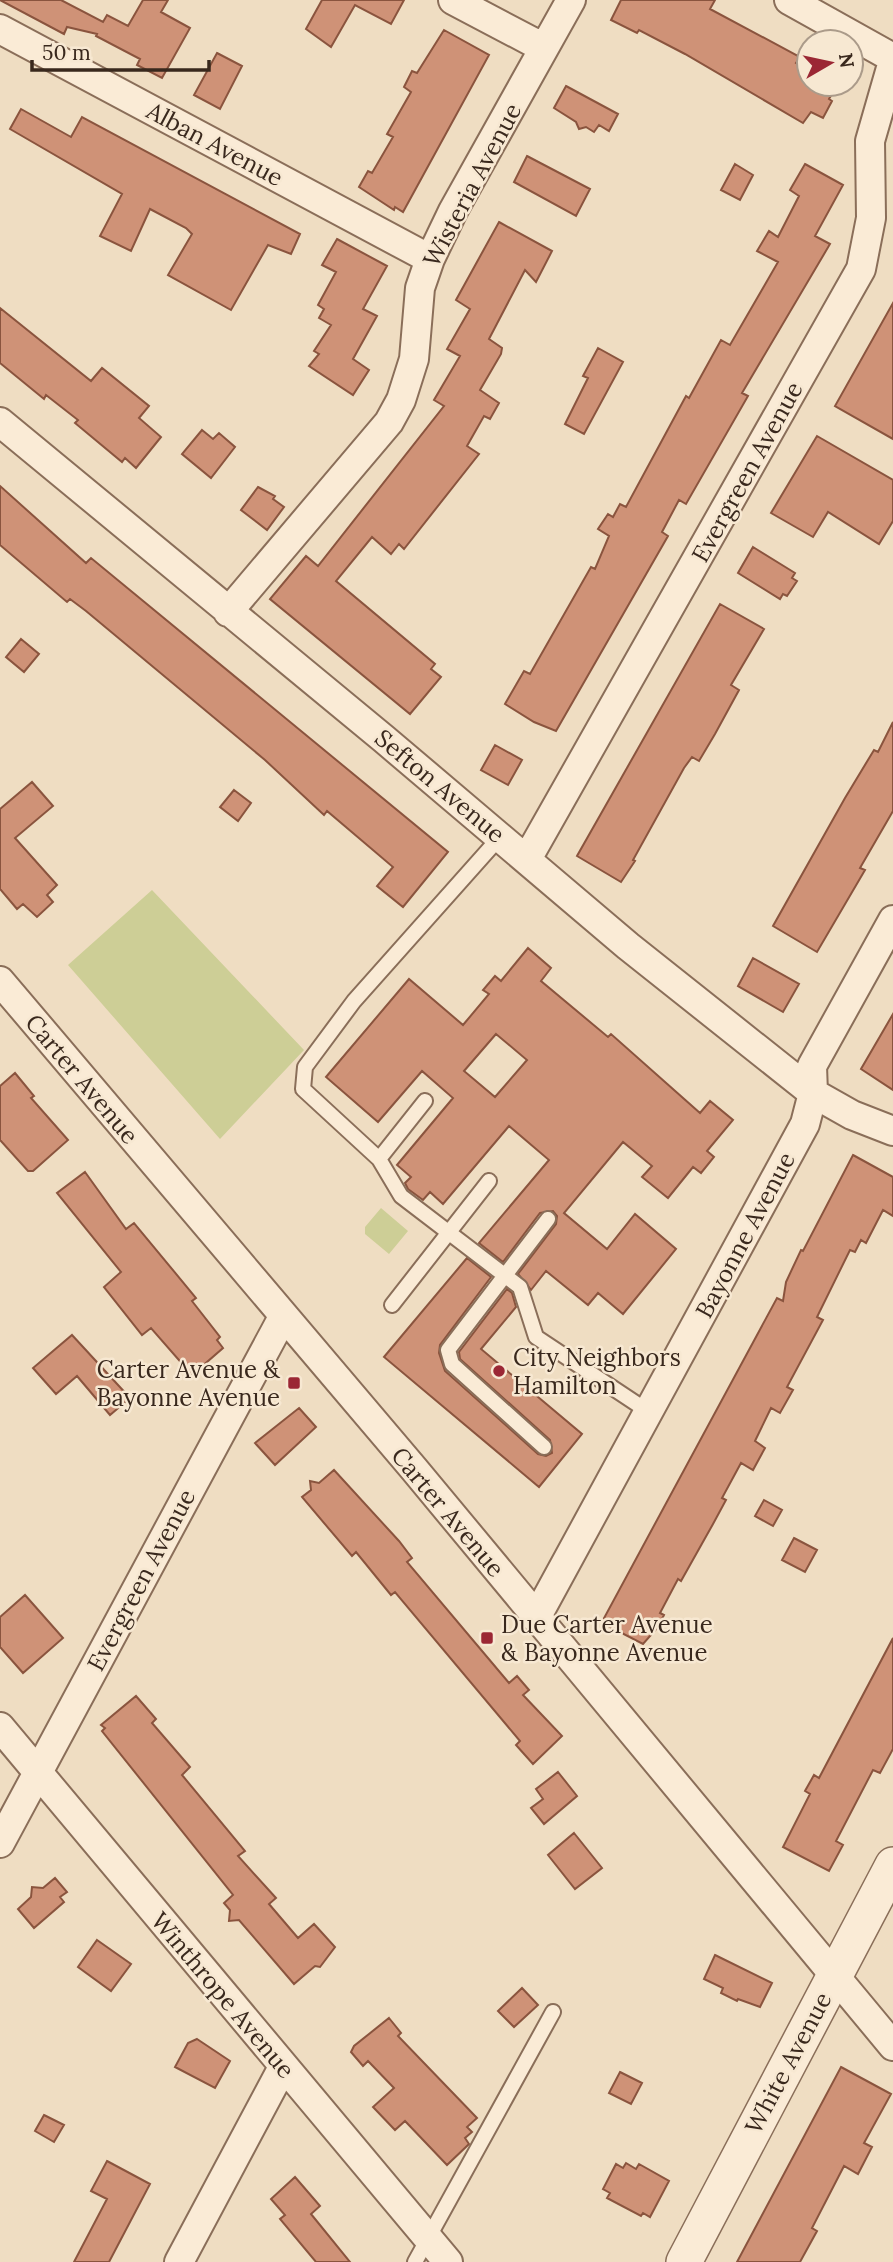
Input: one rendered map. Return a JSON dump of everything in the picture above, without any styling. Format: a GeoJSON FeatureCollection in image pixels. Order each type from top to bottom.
{"type":"FeatureCollection","features":[{"type":"Feature","properties":{"kind":"street"},"geometry":{"type":"LineString","coordinates":[[453,0],[544,48]]}},
{"type":"Feature","properties":{"kind":"street","name":"Wisteria Avenue"},"geometry":{"type":"LineString","coordinates":[[228,612],[395,411],[414,359],[420,288],[430,259],[453,211],[571,0]]}},
{"type":"Feature","properties":{"kind":"street"},"geometry":{"type":"LineString","coordinates":[[789,0],[893,60]]}},
{"type":"Feature","properties":{"kind":"street","name":"Alban Avenue"},"geometry":{"type":"LineString","coordinates":[[0,29],[430,259]]}},
{"type":"Feature","properties":{"kind":"street","name":"Evergreen Avenue"},"geometry":{"type":"LineString","coordinates":[[527,859],[861,269],[871,218],[870,141],[893,60]]}},
{"type":"Feature","properties":{"kind":"street","name":"Sefton Avenue"},"geometry":{"type":"LineString","coordinates":[[0,422],[628,946],[813,1093],[852,1115],[893,1131]]}},
{"type":"Feature","properties":{"kind":"street","name":"Bayonne Avenue"},"geometry":{"type":"LineString","coordinates":[[536,1618],[805,1124],[813,1093],[812,1066],[893,920]]}},
{"type":"Feature","properties":{"kind":"street","name":"Carter Avenue"},"geometry":{"type":"LineString","coordinates":[[0,981],[893,2046]]}},
{"type":"Feature","properties":{"kind":"street","name":"Evergreen Avenue"},"geometry":{"type":"LineString","coordinates":[[0,1843],[283,1317]]}},
{"type":"Feature","properties":{"kind":"street","name":"Winthrope Avenue"},"geometry":{"type":"LineString","coordinates":[[0,1727],[283,2067],[421,2250],[448,2262]]}},
{"type":"Feature","properties":{"kind":"street","name":"White Avenue"},"geometry":{"type":"LineString","coordinates":[[684,2262],[893,1865]]}},
{"type":"Feature","properties":{"kind":"street"},"geometry":{"type":"LineString","coordinates":[[179,2262],[283,2067]]}},
{"type":"Feature","properties":{"kind":"lane"},"geometry":{"type":"LineString","coordinates":[[500,837],[354,1002],[305,1067],[303,1089],[379,1159],[401,1196],[520,1287],[536,1337],[649,1412]]}},
{"type":"Feature","properties":{"kind":"lane"},"geometry":{"type":"LineString","coordinates":[[379,1159],[425,1101]]}},
{"type":"Feature","properties":{"kind":"lane"},"geometry":{"type":"LineString","coordinates":[[391,1306],[489,1181]]}},
{"type":"Feature","properties":{"kind":"lane"},"geometry":{"type":"LineString","coordinates":[[544,1447],[452,1364],[448,1350],[503,1273],[548,1219]]}},
{"type":"Feature","properties":{"kind":"lane"},"geometry":{"type":"LineString","coordinates":[[421,2250],[553,2012]]}},
{"type":"Feature","properties":{"kind":"green space"},"geometry":{"type":"Polygon","coordinates":[[[152,890],[304,1050],[220,1139],[68,965],[152,890]]]}},
{"type":"Feature","properties":{"kind":"green space"},"geometry":{"type":"Polygon","coordinates":[[[381,1208],[408,1231],[389,1254],[365,1234],[365,1227],[381,1208]]]}},
{"type":"Feature","properties":{"kind":"building"},"geometry":{"type":"Polygon","coordinates":[[[0,0],[61,0],[103,22],[107,15],[128,26],[143,0],[168,0],[161,12],[190,28],[162,78],[137,65],[140,59],[96,36],[97,34],[67,27],[64,34],[0,0]]]}},
{"type":"Feature","properties":{"kind":"building"},"geometry":{"type":"Polygon","coordinates":[[[322,0],[404,0],[391,24],[355,5],[331,47],[306,29],[322,0]]]}},
{"type":"Feature","properties":{"kind":"building"},"geometry":{"type":"Polygon","coordinates":[[[621,0],[715,0],[710,9],[795,54],[795,98],[830,98],[832,101],[823,118],[811,112],[803,123],[685,54],[639,30],[637,33],[611,20],[621,0]]]}},
{"type":"Feature","properties":{"kind":"building"},"geometry":{"type":"Polygon","coordinates":[[[444,30],[489,55],[403,212],[395,207],[394,210],[359,187],[368,171],[372,173],[393,137],[387,134],[411,92],[404,87],[412,71],[417,73],[444,30]]]}},
{"type":"Feature","properties":{"kind":"building"},"geometry":{"type":"Polygon","coordinates":[[[217,53],[242,66],[220,109],[194,95],[217,53]]]}},
{"type":"Feature","properties":{"kind":"building"},"geometry":{"type":"Polygon","coordinates":[[[566,86],[618,114],[609,131],[599,125],[594,132],[586,127],[579,129],[576,122],[554,108],[566,86]]]}},
{"type":"Feature","properties":{"kind":"building"},"geometry":{"type":"Polygon","coordinates":[[[21,109],[71,137],[82,117],[300,234],[291,254],[268,245],[231,310],[168,275],[192,234],[186,228],[150,209],[131,251],[100,236],[122,194],[10,129],[21,109]]]}},
{"type":"Feature","properties":{"kind":"building"},"geometry":{"type":"Polygon","coordinates":[[[527,156],[590,189],[576,216],[514,182],[527,156]]]}},
{"type":"Feature","properties":{"kind":"building"},"geometry":{"type":"Polygon","coordinates":[[[735,164],[753,175],[740,200],[721,190],[735,164]]]}},
{"type":"Feature","properties":{"kind":"building"},"geometry":{"type":"Polygon","coordinates":[[[805,164],[843,185],[815,236],[830,244],[742,393],[748,396],[686,504],[679,500],[662,532],[668,536],[556,731],[534,722],[505,704],[524,671],[530,674],[591,567],[595,569],[609,536],[598,529],[608,514],[613,517],[620,504],[626,507],[686,396],[689,398],[721,340],[730,345],[778,262],[757,251],[769,231],[778,237],[799,196],[790,190],[805,164]]]}},
{"type":"Feature","properties":{"kind":"building"},"geometry":{"type":"Polygon","coordinates":[[[499,222],[552,251],[536,282],[525,270],[489,339],[502,348],[501,354],[480,390],[499,403],[490,419],[484,416],[467,446],[479,454],[404,549],[399,544],[391,554],[372,537],[336,581],[435,664],[431,669],[441,677],[410,714],[270,599],[306,556],[318,566],[444,406],[434,400],[460,356],[447,349],[470,309],[456,300],[499,222]]]}},
{"type":"Feature","properties":{"kind":"building"},"geometry":{"type":"Polygon","coordinates":[[[337,239],[387,266],[363,309],[377,316],[353,359],[369,370],[353,395],[309,366],[319,354],[314,351],[331,325],[319,318],[324,309],[318,305],[336,272],[322,265],[337,239]]]}},
{"type":"Feature","properties":{"kind":"building"},"geometry":{"type":"Polygon","coordinates":[[[893,303],[893,439],[835,406],[893,303]]]}},
{"type":"Feature","properties":{"kind":"building"},"geometry":{"type":"Polygon","coordinates":[[[0,308],[91,381],[102,368],[149,406],[139,418],[161,437],[136,468],[125,458],[122,462],[75,423],[78,420],[46,395],[44,399],[0,363],[0,308]]]}},
{"type":"Feature","properties":{"kind":"building"},"geometry":{"type":"Polygon","coordinates":[[[598,348],[623,362],[584,434],[565,424],[588,378],[583,376],[598,348]]]}},
{"type":"Feature","properties":{"kind":"building"},"geometry":{"type":"Polygon","coordinates":[[[202,430],[213,439],[219,433],[235,447],[211,478],[182,454],[202,430]]]}},
{"type":"Feature","properties":{"kind":"building"},"geometry":{"type":"Polygon","coordinates":[[[817,436],[893,480],[893,521],[879,544],[828,512],[813,537],[771,513],[817,436]]]}},
{"type":"Feature","properties":{"kind":"building"},"geometry":{"type":"Polygon","coordinates":[[[0,486],[86,563],[91,558],[448,852],[403,907],[377,886],[393,867],[327,811],[324,815],[265,760],[86,611],[70,599],[67,602],[0,545],[0,486]]]}},
{"type":"Feature","properties":{"kind":"building"},"geometry":{"type":"Polygon","coordinates":[[[258,487],[275,496],[273,499],[284,507],[267,530],[241,510],[258,487]]]}},
{"type":"Feature","properties":{"kind":"building"},"geometry":{"type":"Polygon","coordinates":[[[753,547],[795,573],[792,578],[797,581],[787,596],[783,594],[780,599],[738,573],[753,547]]]}},
{"type":"Feature","properties":{"kind":"building"},"geometry":{"type":"Polygon","coordinates":[[[720,604],[764,629],[731,685],[739,690],[715,734],[699,761],[692,757],[684,768],[621,882],[577,856],[720,604]]]}},
{"type":"Feature","properties":{"kind":"building"},"geometry":{"type":"Polygon","coordinates":[[[21,639],[39,654],[24,672],[6,657],[21,639]]]}},
{"type":"Feature","properties":{"kind":"building"},"geometry":{"type":"Polygon","coordinates":[[[893,722],[893,811],[860,868],[865,870],[817,952],[773,926],[845,798],[874,750],[878,752],[893,722]]]}},
{"type":"Feature","properties":{"kind":"building"},"geometry":{"type":"Polygon","coordinates":[[[495,745],[522,760],[508,785],[481,770],[495,745]]]}},
{"type":"Feature","properties":{"kind":"building"},"geometry":{"type":"Polygon","coordinates":[[[32,782],[53,806],[15,838],[57,885],[47,895],[53,902],[37,917],[23,904],[17,909],[0,889],[0,809],[32,782]]]}},
{"type":"Feature","properties":{"kind":"building"},"geometry":{"type":"Polygon","coordinates":[[[234,790],[251,803],[238,821],[220,807],[234,790]]]}},
{"type":"Feature","properties":{"kind":"building"},"geometry":{"type":"Polygon","coordinates":[[[528,948],[551,968],[541,981],[608,1037],[611,1034],[700,1113],[710,1101],[733,1120],[707,1151],[714,1157],[701,1173],[693,1167],[668,1198],[642,1177],[652,1166],[623,1142],[564,1213],[607,1249],[635,1214],[676,1249],[623,1314],[598,1293],[588,1305],[546,1271],[531,1290],[518,1274],[556,1224],[557,1216],[553,1211],[540,1213],[503,1262],[479,1243],[549,1160],[509,1126],[443,1204],[430,1192],[423,1200],[408,1189],[405,1183],[411,1177],[397,1165],[453,1098],[422,1071],[378,1122],[326,1077],[409,979],[463,1025],[489,994],[483,990],[495,976],[501,981],[528,948]],[[496,1034],[464,1071],[495,1097],[527,1060],[496,1034]]]}},
{"type":"Feature","properties":{"kind":"building"},"geometry":{"type":"Polygon","coordinates":[[[753,958],[799,984],[783,1012],[738,986],[753,958]]]}},
{"type":"Feature","properties":{"kind":"building"},"geometry":{"type":"Polygon","coordinates":[[[893,1014],[893,1090],[861,1069],[893,1014]]]}},
{"type":"Feature","properties":{"kind":"building"},"geometry":{"type":"Polygon","coordinates":[[[15,1073],[34,1096],[31,1098],[68,1140],[33,1171],[28,1171],[0,1140],[0,1086],[15,1073]]]}},
{"type":"Feature","properties":{"kind":"building"},"geometry":{"type":"Polygon","coordinates":[[[853,1155],[893,1177],[893,1216],[883,1210],[866,1243],[861,1240],[855,1252],[850,1250],[817,1317],[823,1320],[787,1387],[793,1390],[780,1413],[771,1408],[755,1441],[765,1448],[753,1470],[741,1463],[722,1498],[726,1500],[660,1613],[664,1615],[658,1627],[643,1644],[608,1626],[609,1623],[603,1620],[777,1298],[783,1301],[786,1282],[801,1250],[803,1251],[853,1155]]]}},
{"type":"Feature","properties":{"kind":"building"},"geometry":{"type":"Polygon","coordinates":[[[85,1172],[126,1229],[134,1223],[196,1298],[192,1301],[220,1337],[217,1340],[223,1348],[192,1375],[151,1328],[142,1335],[104,1287],[121,1272],[57,1193],[85,1172]]]}},
{"type":"Feature","properties":{"kind":"building"},"geometry":{"type":"Polygon","coordinates":[[[467,1258],[491,1277],[440,1345],[439,1353],[445,1371],[538,1454],[546,1456],[552,1453],[550,1440],[460,1359],[459,1352],[507,1289],[512,1293],[516,1307],[481,1349],[582,1434],[539,1487],[384,1357],[467,1258]]]}},
{"type":"Feature","properties":{"kind":"building"},"geometry":{"type":"Polygon","coordinates":[[[72,1335],[130,1398],[110,1415],[77,1376],[56,1394],[33,1368],[72,1335]]]}},
{"type":"Feature","properties":{"kind":"building"},"geometry":{"type":"Polygon","coordinates":[[[299,1408],[316,1427],[275,1465],[255,1443],[299,1408]]]}},
{"type":"Feature","properties":{"kind":"building"},"geometry":{"type":"Polygon","coordinates":[[[334,1470],[399,1541],[412,1558],[407,1562],[509,1683],[517,1676],[529,1690],[523,1695],[562,1736],[533,1764],[516,1745],[520,1741],[395,1592],[391,1595],[356,1552],[352,1556],[302,1497],[311,1490],[310,1481],[319,1483],[334,1470]]]}},
{"type":"Feature","properties":{"kind":"building"},"geometry":{"type":"Polygon","coordinates":[[[764,1500],[782,1510],[773,1526],[755,1516],[764,1500]]]}},
{"type":"Feature","properties":{"kind":"building"},"geometry":{"type":"Polygon","coordinates":[[[794,1538],[817,1550],[805,1572],[782,1560],[794,1538]]]}},
{"type":"Feature","properties":{"kind":"building"},"geometry":{"type":"Polygon","coordinates":[[[25,1595],[63,1638],[23,1673],[0,1647],[0,1617],[25,1595]]]}},
{"type":"Feature","properties":{"kind":"building"},"geometry":{"type":"Polygon","coordinates":[[[893,1638],[893,1749],[880,1773],[873,1770],[836,1841],[843,1845],[829,1871],[783,1847],[810,1794],[805,1791],[814,1775],[819,1778],[893,1638]]]}},
{"type":"Feature","properties":{"kind":"building"},"geometry":{"type":"Polygon","coordinates":[[[136,1696],[156,1719],[152,1723],[190,1767],[182,1775],[245,1851],[238,1856],[276,1898],[269,1904],[298,1938],[314,1924],[335,1947],[320,1967],[315,1966],[294,1984],[239,1920],[229,1921],[230,1910],[224,1903],[233,1895],[102,1731],[105,1728],[101,1725],[136,1696]]]}},
{"type":"Feature","properties":{"kind":"building"},"geometry":{"type":"Polygon","coordinates":[[[558,1772],[577,1796],[544,1824],[531,1808],[543,1799],[536,1789],[558,1772]]]}},
{"type":"Feature","properties":{"kind":"building"},"geometry":{"type":"Polygon","coordinates":[[[574,1833],[602,1868],[575,1889],[548,1855],[574,1833]]]}},
{"type":"Feature","properties":{"kind":"building"},"geometry":{"type":"Polygon","coordinates":[[[55,1878],[67,1892],[60,1897],[64,1902],[34,1928],[18,1909],[31,1897],[32,1887],[43,1888],[55,1878]]]}},
{"type":"Feature","properties":{"kind":"building"},"geometry":{"type":"Polygon","coordinates":[[[97,1940],[131,1964],[111,1991],[78,1967],[97,1940]]]}},
{"type":"Feature","properties":{"kind":"building"},"geometry":{"type":"Polygon","coordinates":[[[715,1955],[772,1983],[760,2007],[738,1999],[737,2001],[721,1993],[723,1988],[704,1979],[715,1955]]]}},
{"type":"Feature","properties":{"kind":"building"},"geometry":{"type":"Polygon","coordinates":[[[522,1988],[538,2005],[514,2027],[498,2011],[522,1988]]]}},
{"type":"Feature","properties":{"kind":"building"},"geometry":{"type":"Polygon","coordinates":[[[389,2018],[401,2033],[398,2036],[477,2118],[467,2127],[472,2132],[465,2138],[469,2144],[447,2165],[405,2121],[395,2130],[373,2107],[394,2088],[368,2061],[363,2066],[351,2052],[354,2046],[389,2018]]]}},
{"type":"Feature","properties":{"kind":"building"},"geometry":{"type":"Polygon","coordinates":[[[197,2039],[230,2061],[215,2088],[175,2067],[188,2043],[197,2039]]]}},
{"type":"Feature","properties":{"kind":"building"},"geometry":{"type":"Polygon","coordinates":[[[841,2067],[891,2094],[864,2143],[872,2147],[858,2174],[844,2166],[812,2228],[817,2231],[800,2262],[737,2262],[841,2067]]]}},
{"type":"Feature","properties":{"kind":"building"},"geometry":{"type":"Polygon","coordinates":[[[620,2072],[642,2083],[631,2104],[609,2093],[620,2072]]]}},
{"type":"Feature","properties":{"kind":"building"},"geometry":{"type":"Polygon","coordinates":[[[44,2115],[64,2125],[54,2142],[35,2131],[44,2115]]]}},
{"type":"Feature","properties":{"kind":"building"},"geometry":{"type":"Polygon","coordinates":[[[107,2161],[150,2184],[109,2262],[74,2262],[107,2199],[91,2191],[107,2161]]]}},
{"type":"Feature","properties":{"kind":"building"},"geometry":{"type":"Polygon","coordinates":[[[626,2163],[636,2169],[639,2164],[669,2181],[650,2217],[643,2213],[641,2216],[607,2198],[610,2193],[603,2189],[616,2164],[623,2168],[626,2163]]]}},
{"type":"Feature","properties":{"kind":"building"},"geometry":{"type":"Polygon","coordinates":[[[295,2177],[320,2206],[311,2214],[350,2262],[316,2262],[280,2219],[285,2215],[271,2199],[295,2177]]]}},
{"type":"Feature","properties":{"kind":"place","name":"City Neighbors Hamilton"},"geometry":{"type":"Point","coordinates":[499,1371]}},
{"type":"Feature","properties":{"kind":"place","name":"Carter Avenue & Bayonne Avenue"},"geometry":{"type":"Point","coordinates":[294,1383]}},
{"type":"Feature","properties":{"kind":"place","name":"Due Carter Avenue & Bayonne Avenue"},"geometry":{"type":"Point","coordinates":[487,1638]}}]}
